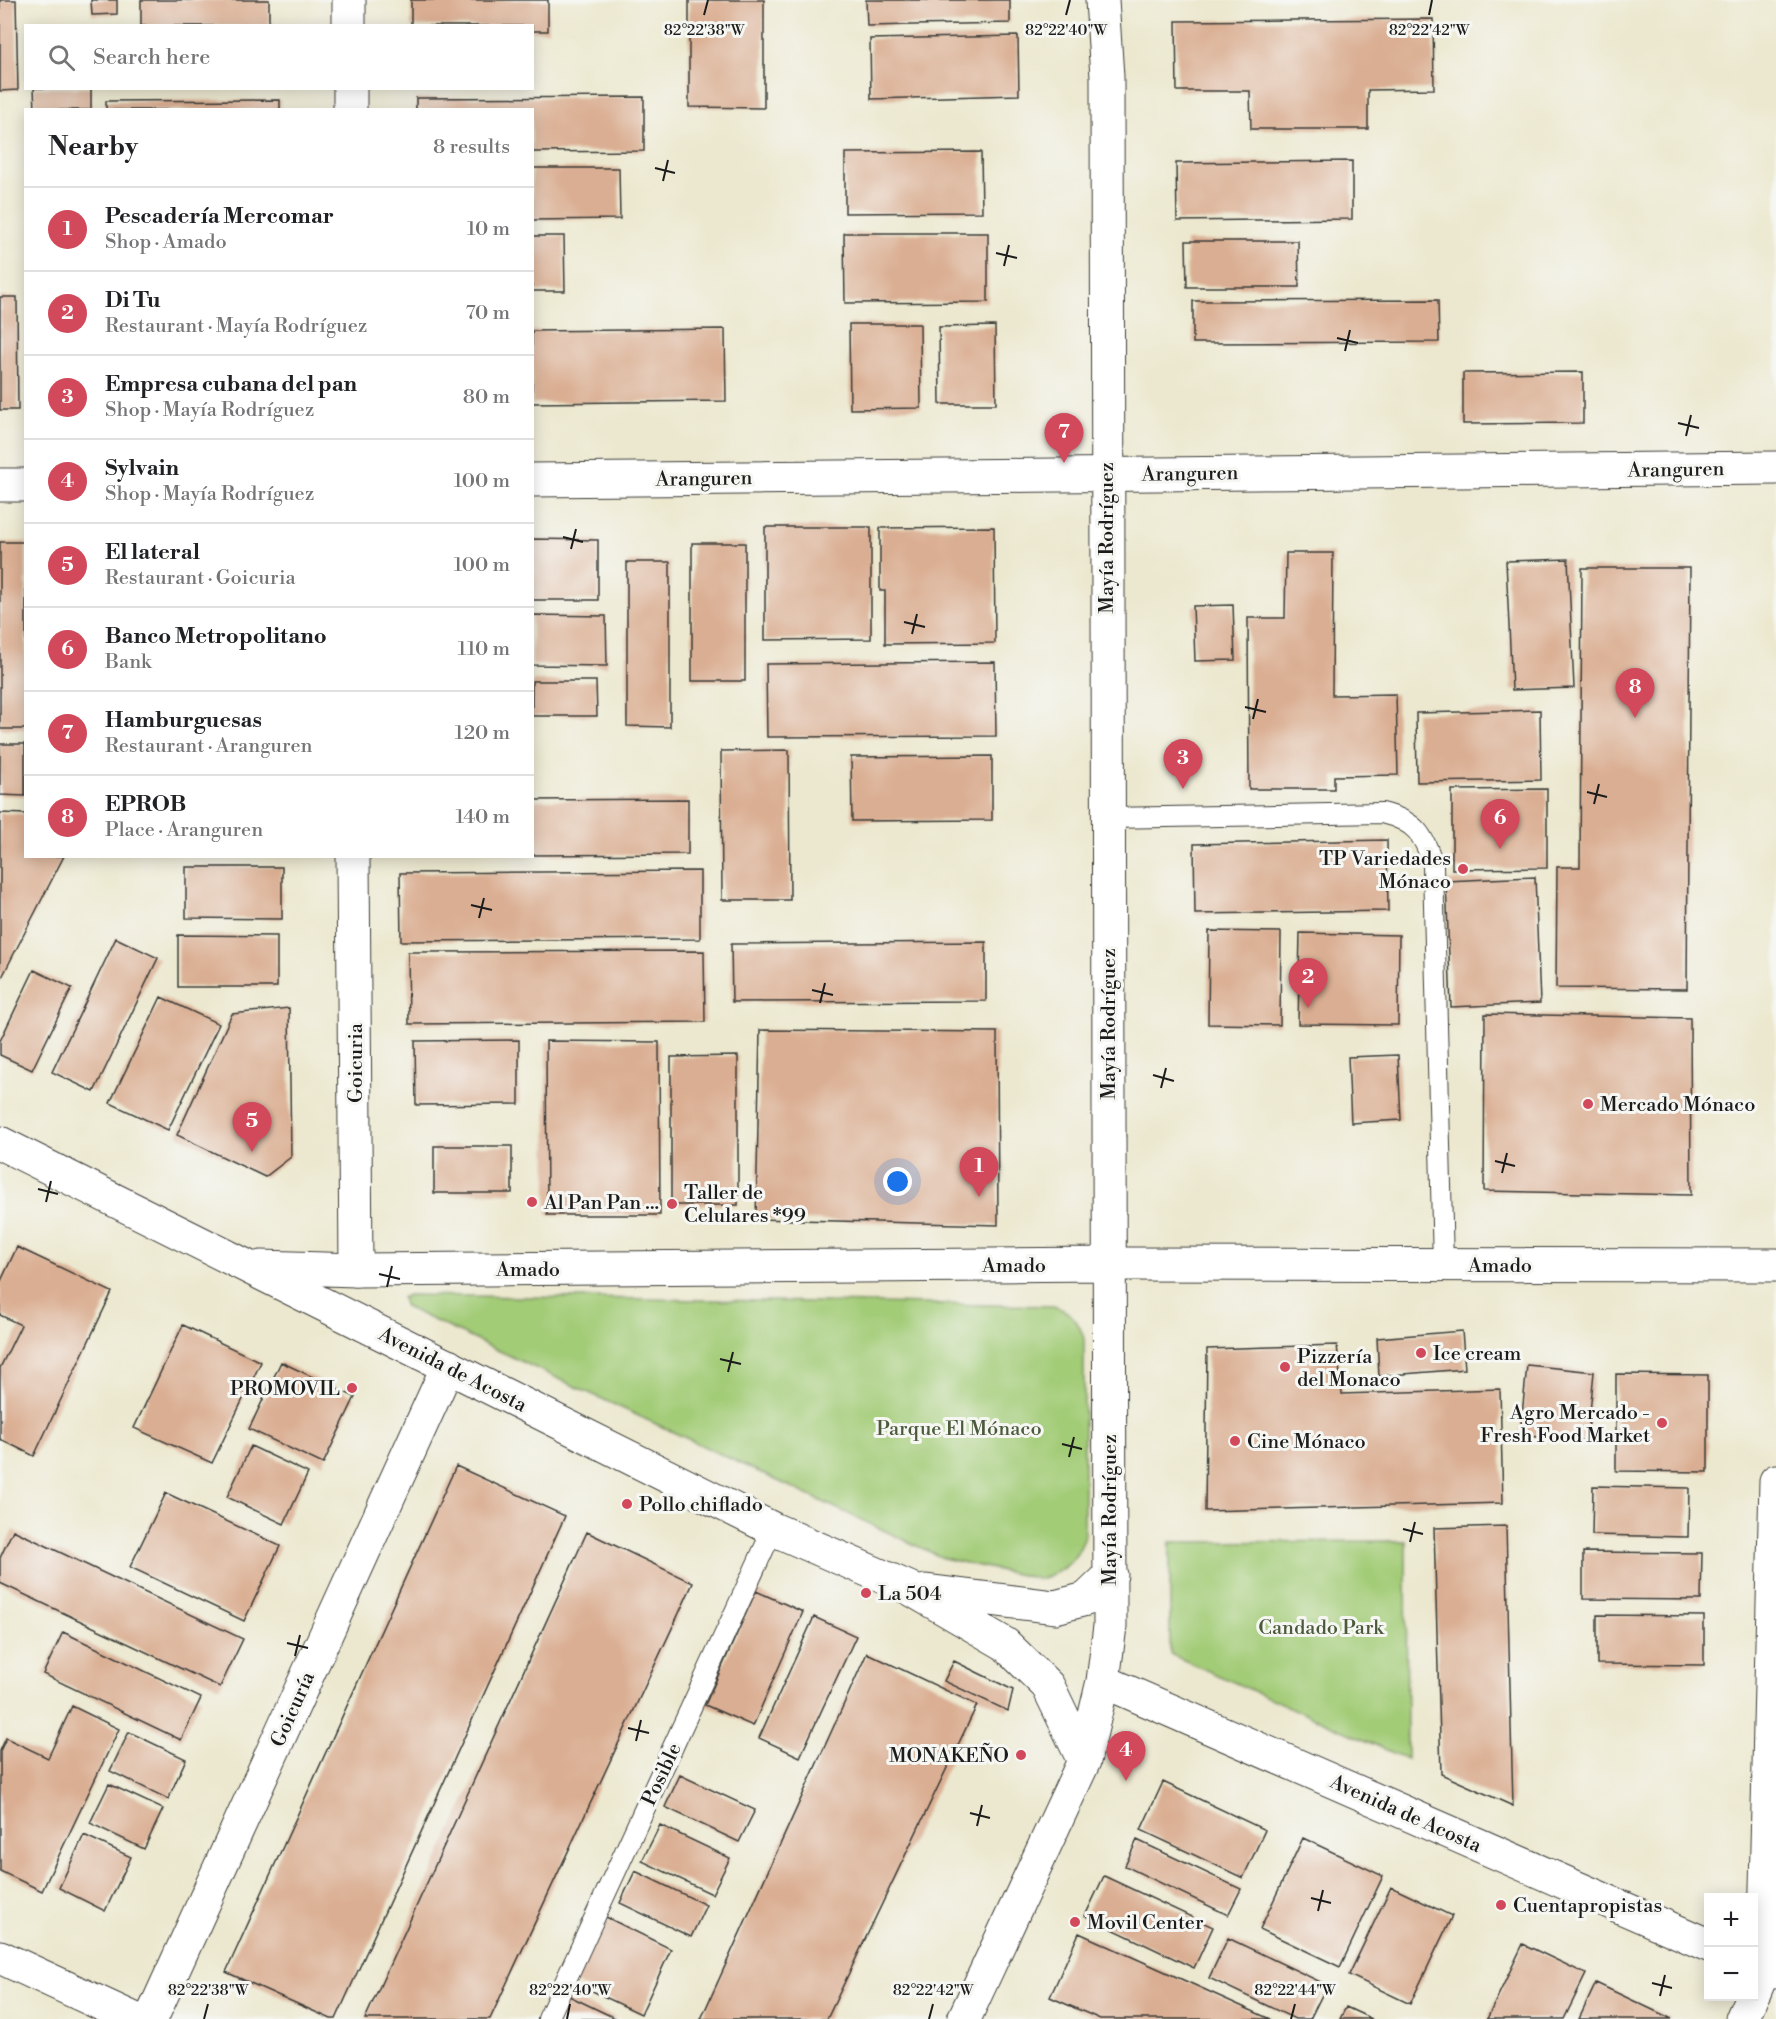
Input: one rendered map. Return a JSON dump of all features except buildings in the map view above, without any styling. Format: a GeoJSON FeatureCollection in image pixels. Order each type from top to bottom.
{"type":"FeatureCollection","features":[{"type":"Feature","properties":{"kind":"street"},"geometry":{"type":"LineString","coordinates":[[349,0],[349,24]]}},
{"type":"Feature","properties":{"kind":"street","name":"Mayía Rodríguez"},"geometry":{"type":"LineString","coordinates":[[964,2019],[1084,1761],[1103,1681],[1110,1626],[1107,77],[1102,0]]}},
{"type":"Feature","properties":{"kind":"street"},"geometry":{"type":"LineString","coordinates":[[350,90],[350,108]]}},
{"type":"Feature","properties":{"kind":"street","name":"Aranguren"},"geometry":{"type":"LineString","coordinates":[[534,480],[1776,468]]}},
{"type":"Feature","properties":{"kind":"street"},"geometry":{"type":"LineString","coordinates":[[0,485],[24,485]]}},
{"type":"Feature","properties":{"kind":"street","name":"Goicuria"},"geometry":{"type":"LineString","coordinates":[[353,858],[356,1270]]}},
{"type":"Feature","properties":{"kind":"street","name":"Avenida de Acosta"},"geometry":{"type":"LineString","coordinates":[[0,1143],[773,1528],[909,1588],[1005,1644],[1048,1686],[1084,1761]]}},
{"type":"Feature","properties":{"kind":"street","name":"Amado"},"geometry":{"type":"LineString","coordinates":[[253,1267],[356,1270],[1108,1264],[1776,1265]]}},
{"type":"Feature","properties":{"kind":"street","name":"Goicuría"},"geometry":{"type":"LineString","coordinates":[[151,2019],[448,1366]]}},
{"type":"Feature","properties":{"kind":"street"},"geometry":{"type":"LineString","coordinates":[[1742,2019],[1760,1979],[1776,1481]]}},
{"type":"Feature","properties":{"kind":"street","name":"Avenida de Acosta"},"geometry":{"type":"LineString","coordinates":[[909,1588],[1055,1607],[1086,1599],[1111,1575]]}},
{"type":"Feature","properties":{"kind":"street","name":"Avenida de Acosta"},"geometry":{"type":"LineString","coordinates":[[1103,1681],[1704,1943]]}},
{"type":"Feature","properties":{"kind":"street"},"geometry":{"type":"LineString","coordinates":[[0,1957],[134,2019]]}},
{"type":"Feature","properties":{"kind":"lane"},"geometry":{"type":"LineString","coordinates":[[1108,818],[1382,813],[1399,818],[1417,830],[1427,843],[1433,865],[1443,1265]]}},
{"type":"Feature","properties":{"kind":"lane","name":"Posible"},"geometry":{"type":"LineString","coordinates":[[548,2019],[773,1528]]}},
{"type":"Feature","properties":{"kind":"green space","name":"Parque El Mónaco"},"geometry":{"type":"Polygon","coordinates":[[[408,1295],[1053,1306],[1059,1308],[1073,1318],[1080,1327],[1084,1339],[1084,1538],[1077,1554],[1068,1565],[1039,1579],[943,1558],[405,1307],[402,1298],[408,1295]]]}},
{"type":"Feature","properties":{"kind":"green space","name":"Candado Park"},"geometry":{"type":"Polygon","coordinates":[[[1406,1541],[1407,1759],[1170,1654],[1170,1542],[1406,1541]]]}},
{"type":"Feature","properties":{"kind":"place","name":"Hamburguesas"},"geometry":{"type":"Point","coordinates":[1064,463]}},
{"type":"Feature","properties":{"kind":"place","name":"EPROB"},"geometry":{"type":"Point","coordinates":[1635,718]}},
{"type":"Feature","properties":{"kind":"place","name":"Empresa cubana del pan"},"geometry":{"type":"Point","coordinates":[1183,789]}},
{"type":"Feature","properties":{"kind":"place","name":"Banco Metropolitano"},"geometry":{"type":"Point","coordinates":[1500,849]}},
{"type":"Feature","properties":{"kind":"place","name":"TP Variedades Mónaco"},"geometry":{"type":"Point","coordinates":[1463,869]}},
{"type":"Feature","properties":{"kind":"place","name":"Di Tu"},"geometry":{"type":"Point","coordinates":[1308,1008]}},
{"type":"Feature","properties":{"kind":"place","name":"Mercado Mónaco"},"geometry":{"type":"Point","coordinates":[1588,1104]}},
{"type":"Feature","properties":{"kind":"place","name":"El lateral"},"geometry":{"type":"Point","coordinates":[252,1152]}},
{"type":"Feature","properties":{"kind":"place","name":"Pescadería Mercomar"},"geometry":{"type":"Point","coordinates":[979,1197]}},
{"type":"Feature","properties":{"kind":"place","name":"Al Pan Pan ..."},"geometry":{"type":"Point","coordinates":[532,1202]}},
{"type":"Feature","properties":{"kind":"place","name":"Taller de Celulares *99"},"geometry":{"type":"Point","coordinates":[672,1204]}},
{"type":"Feature","properties":{"kind":"place","name":"Ice cream"},"geometry":{"type":"Point","coordinates":[1421,1353]}},
{"type":"Feature","properties":{"kind":"place","name":"Pizzería del Monaco"},"geometry":{"type":"Point","coordinates":[1285,1367]}},
{"type":"Feature","properties":{"kind":"place","name":"PROMOVIL"},"geometry":{"type":"Point","coordinates":[352,1388]}},
{"type":"Feature","properties":{"kind":"place","name":"Agro Mercado - Fresh Food Market"},"geometry":{"type":"Point","coordinates":[1662,1423]}},
{"type":"Feature","properties":{"kind":"place","name":"Cine Mónaco"},"geometry":{"type":"Point","coordinates":[1235,1441]}},
{"type":"Feature","properties":{"kind":"place","name":"Pollo chiflado"},"geometry":{"type":"Point","coordinates":[627,1504]}},
{"type":"Feature","properties":{"kind":"place","name":"La 504"},"geometry":{"type":"Point","coordinates":[866,1593]}},
{"type":"Feature","properties":{"kind":"place","name":"MONAKEÑO"},"geometry":{"type":"Point","coordinates":[1021,1755]}},
{"type":"Feature","properties":{"kind":"place","name":"Sylvain"},"geometry":{"type":"Point","coordinates":[1126,1781]}},
{"type":"Feature","properties":{"kind":"place","name":"Cuentapropistas"},"geometry":{"type":"Point","coordinates":[1501,1905]}},
{"type":"Feature","properties":{"kind":"place","name":"Movil Center"},"geometry":{"type":"Point","coordinates":[1075,1922]}}]}
